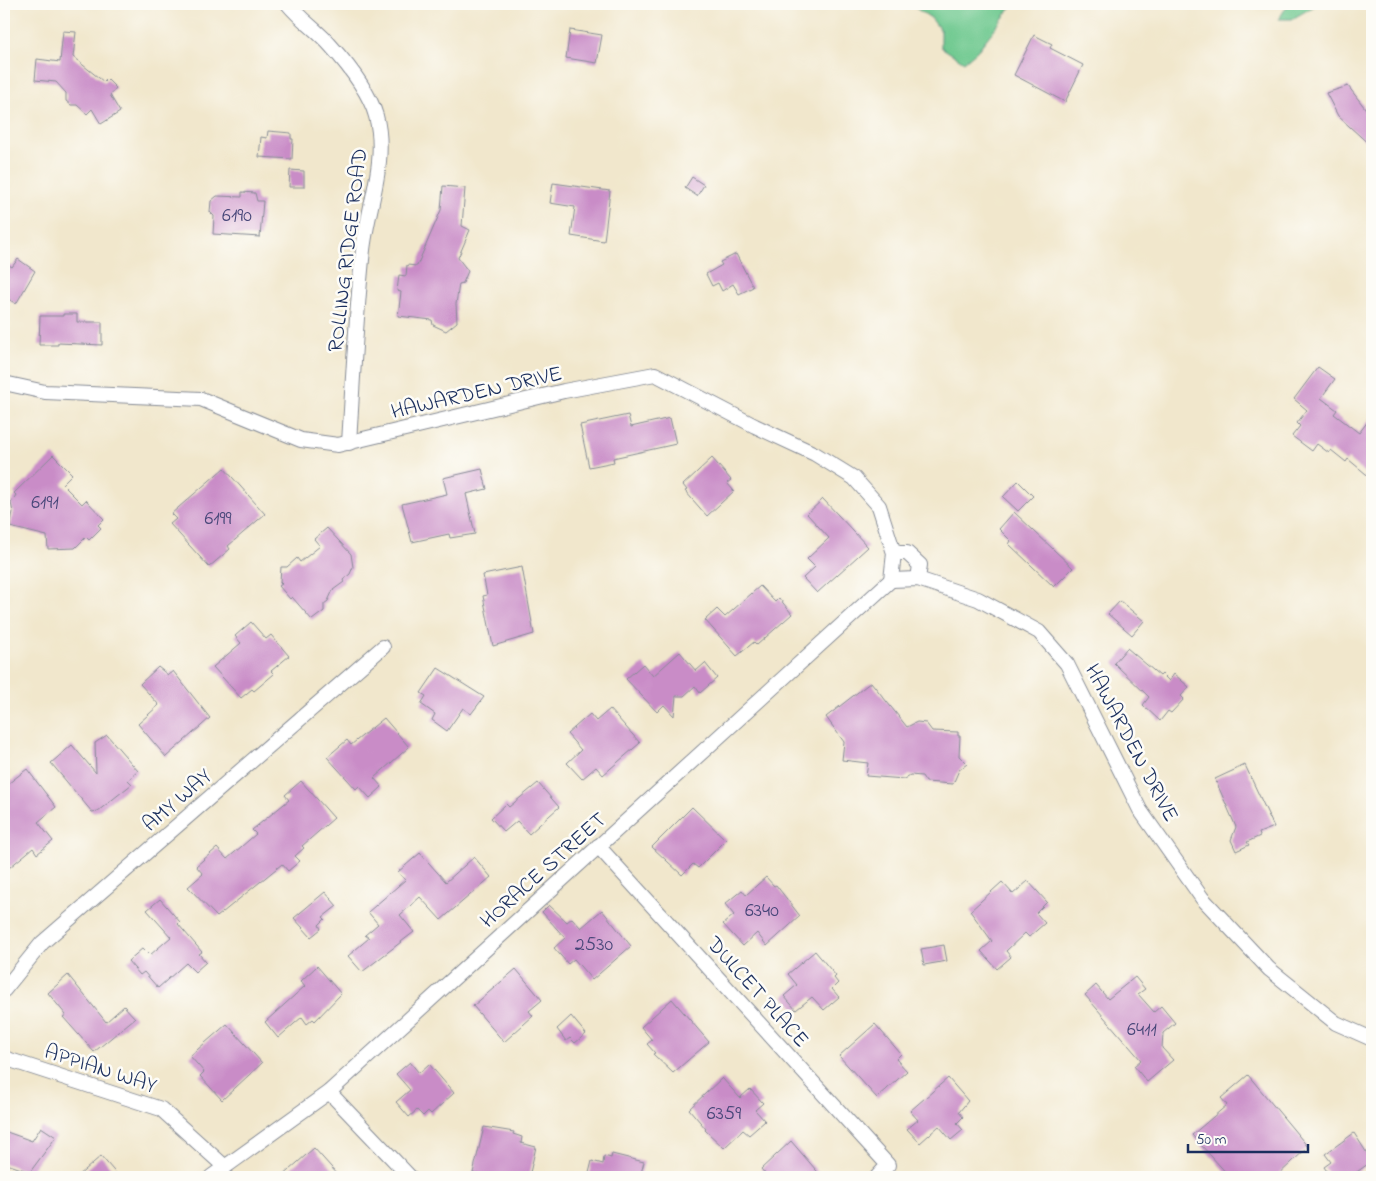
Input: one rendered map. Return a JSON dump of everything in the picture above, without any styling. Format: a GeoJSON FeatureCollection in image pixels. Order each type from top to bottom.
{"type":"FeatureCollection","features":[{"type":"Feature","properties":{"kind":"street","name":"ROLLING RIDGE ROAD"},"geometry":{"type":"LineString","coordinates":[[288,4],[331,46],[358,81],[376,114],[381,145],[376,191],[363,248],[349,443]]}},
{"type":"Feature","properties":{"kind":"street","name":"HAWARDEN DRIVE"},"geometry":{"type":"LineString","coordinates":[[4,383],[45,392],[201,399],[301,440],[324,444],[349,443],[564,392],[655,374],[755,426],[815,454],[854,478],[879,506],[894,553],[891,580],[918,579],[978,599],[1039,632],[1067,664],[1140,810],[1202,898],[1269,969],[1336,1023],[1372,1039]]}},
{"type":"Feature","properties":{"kind":"street"},"geometry":{"type":"LineString","coordinates":[[894,553],[907,553],[920,565],[918,579]]}},
{"type":"Feature","properties":{"kind":"street","name":"HORACE STREET"},"geometry":{"type":"LineString","coordinates":[[212,1177],[224,1166],[330,1092],[891,580]]}},
{"type":"Feature","properties":{"kind":"street","name":"AMY WAY"},"geometry":{"type":"LineString","coordinates":[[4,990],[42,943],[383,647]]}},
{"type":"Feature","properties":{"kind":"street","name":"DULCET PLACE"},"geometry":{"type":"LineString","coordinates":[[598,846],[888,1165],[877,1177]]}},
{"type":"Feature","properties":{"kind":"street","name":"APPIAN WAY"},"geometry":{"type":"LineString","coordinates":[[4,1058],[161,1109],[224,1166]]}},
{"type":"Feature","properties":{"kind":"street"},"geometry":{"type":"LineString","coordinates":[[330,1092],[410,1177]]}},
{"type":"Feature","properties":{"kind":"green space"},"geometry":{"type":"Polygon","coordinates":[[[909,4],[1014,4],[978,50],[964,62],[941,47],[941,31],[931,18],[909,4]]]}},
{"type":"Feature","properties":{"kind":"green space"},"geometry":{"type":"Polygon","coordinates":[[[1288,4],[1318,4],[1292,19],[1279,19],[1288,4]]]}},
{"type":"Feature","properties":{"kind":"building"},"geometry":{"type":"Polygon","coordinates":[[[570,30],[602,35],[597,63],[566,58],[570,30]]]}},
{"type":"Feature","properties":{"kind":"building"},"geometry":{"type":"Polygon","coordinates":[[[63,31],[76,32],[73,57],[104,82],[107,79],[116,88],[110,95],[120,112],[101,124],[92,109],[87,114],[77,105],[71,105],[66,101],[66,93],[56,82],[35,80],[37,59],[60,62],[63,31]]]}},
{"type":"Feature","properties":{"kind":"building"},"geometry":{"type":"Polygon","coordinates":[[[1034,35],[1052,44],[1050,48],[1083,65],[1065,102],[1014,75],[1034,35]]]}},
{"type":"Feature","properties":{"kind":"building"},"geometry":{"type":"Polygon","coordinates":[[[1348,86],[1372,117],[1372,147],[1338,116],[1326,93],[1348,86]]]}},
{"type":"Feature","properties":{"kind":"building"},"geometry":{"type":"Polygon","coordinates":[[[268,131],[291,133],[291,139],[293,139],[292,159],[259,157],[261,137],[267,138],[268,131]]]}},
{"type":"Feature","properties":{"kind":"building"},"geometry":{"type":"Polygon","coordinates":[[[290,170],[304,171],[304,187],[289,187],[290,170]]]}},
{"type":"Feature","properties":{"kind":"building"},"geometry":{"type":"Polygon","coordinates":[[[692,177],[704,185],[697,196],[685,188],[692,177]]]}},
{"type":"Feature","properties":{"kind":"building"},"geometry":{"type":"Polygon","coordinates":[[[553,183],[610,191],[604,241],[571,236],[575,207],[550,203],[553,183]]]}},
{"type":"Feature","properties":{"kind":"building"},"geometry":{"type":"Polygon","coordinates":[[[443,186],[465,188],[462,226],[470,230],[458,258],[468,271],[463,283],[459,284],[456,304],[457,322],[446,331],[433,325],[432,320],[398,316],[401,292],[397,291],[399,275],[406,276],[407,265],[417,266],[441,210],[443,186]]]}},
{"type":"Feature","properties":{"kind":"building"},"geometry":{"type":"Polygon","coordinates":[[[242,192],[255,193],[257,201],[263,201],[260,237],[213,234],[214,216],[210,212],[211,201],[217,196],[242,197],[242,192]]]}},
{"type":"Feature","properties":{"kind":"building"},"geometry":{"type":"Polygon","coordinates":[[[736,254],[753,287],[739,294],[733,284],[722,291],[718,283],[712,286],[706,274],[722,265],[720,262],[736,254]]]}},
{"type":"Feature","properties":{"kind":"building"},"geometry":{"type":"Polygon","coordinates":[[[18,259],[35,271],[16,304],[4,296],[4,262],[12,267],[18,259]]]}},
{"type":"Feature","properties":{"kind":"building"},"geometry":{"type":"Polygon","coordinates":[[[63,314],[77,314],[77,322],[102,322],[102,345],[58,343],[58,345],[39,345],[40,316],[63,316],[63,314]]]}},
{"type":"Feature","properties":{"kind":"building"},"geometry":{"type":"Polygon","coordinates":[[[1318,367],[1335,379],[1321,398],[1337,410],[1334,414],[1359,433],[1372,416],[1372,479],[1348,459],[1346,462],[1331,450],[1329,453],[1317,444],[1312,451],[1292,436],[1300,426],[1297,423],[1307,410],[1294,399],[1318,367]]]}},
{"type":"Feature","properties":{"kind":"building"},"geometry":{"type":"Polygon","coordinates":[[[628,415],[631,427],[670,418],[676,444],[613,458],[614,462],[589,467],[580,425],[628,415]]]}},
{"type":"Feature","properties":{"kind":"building"},"geometry":{"type":"Polygon","coordinates":[[[53,455],[72,474],[62,484],[82,504],[86,500],[104,519],[98,525],[101,528],[89,540],[86,537],[75,548],[48,549],[47,536],[10,527],[13,512],[11,503],[16,495],[14,493],[53,455]]]}},
{"type":"Feature","properties":{"kind":"building"},"geometry":{"type":"Polygon","coordinates":[[[712,458],[731,480],[727,483],[734,491],[707,516],[685,491],[687,490],[683,485],[712,458]]]}},
{"type":"Feature","properties":{"kind":"building"},"geometry":{"type":"Polygon","coordinates":[[[224,468],[265,514],[228,546],[230,549],[209,567],[170,524],[176,519],[171,514],[224,468]]]}},
{"type":"Feature","properties":{"kind":"building"},"geometry":{"type":"Polygon","coordinates":[[[482,469],[487,489],[466,494],[475,534],[450,538],[449,534],[412,542],[402,504],[447,494],[443,478],[482,469]]]}},
{"type":"Feature","properties":{"kind":"building"},"geometry":{"type":"Polygon","coordinates":[[[1018,481],[1033,496],[1018,511],[1003,497],[1018,481]]]}},
{"type":"Feature","properties":{"kind":"building"},"geometry":{"type":"Polygon","coordinates":[[[823,499],[868,547],[817,593],[803,578],[815,567],[807,559],[829,538],[807,514],[823,499]]]}},
{"type":"Feature","properties":{"kind":"building"},"geometry":{"type":"Polygon","coordinates":[[[1014,512],[1073,568],[1054,587],[1009,544],[1011,541],[999,529],[1014,512]]]}},
{"type":"Feature","properties":{"kind":"building"},"geometry":{"type":"Polygon","coordinates":[[[327,528],[351,554],[353,567],[350,574],[343,580],[344,582],[333,590],[328,601],[324,604],[324,611],[312,620],[292,597],[290,599],[279,586],[282,584],[280,582],[281,567],[287,567],[297,558],[300,562],[320,546],[314,539],[327,528]]]}},
{"type":"Feature","properties":{"kind":"building"},"geometry":{"type":"Polygon","coordinates":[[[522,567],[534,634],[493,646],[483,596],[487,595],[483,575],[522,567]]]}},
{"type":"Feature","properties":{"kind":"building"},"geometry":{"type":"Polygon","coordinates":[[[760,586],[775,602],[779,598],[792,614],[757,645],[754,642],[737,656],[705,620],[717,609],[725,617],[760,586]]]}},
{"type":"Feature","properties":{"kind":"building"},"geometry":{"type":"Polygon","coordinates":[[[1120,601],[1144,621],[1132,635],[1108,614],[1120,601]]]}},
{"type":"Feature","properties":{"kind":"building"},"geometry":{"type":"Polygon","coordinates":[[[251,622],[266,639],[271,635],[289,656],[271,671],[274,674],[254,691],[252,689],[241,698],[213,667],[241,643],[235,636],[251,622]]]}},
{"type":"Feature","properties":{"kind":"building"},"geometry":{"type":"Polygon","coordinates":[[[1127,648],[1160,676],[1162,674],[1169,681],[1174,674],[1189,687],[1181,696],[1184,699],[1171,713],[1168,711],[1160,721],[1143,705],[1149,697],[1114,663],[1127,648]]]}},
{"type":"Feature","properties":{"kind":"building"},"geometry":{"type":"Polygon","coordinates":[[[680,652],[696,671],[705,663],[717,678],[700,693],[695,686],[684,696],[676,696],[674,716],[664,705],[657,712],[626,679],[643,664],[653,676],[680,652]]]}},
{"type":"Feature","properties":{"kind":"building"},"geometry":{"type":"Polygon","coordinates":[[[158,667],[168,675],[173,671],[210,718],[166,757],[138,724],[159,705],[140,684],[158,667]]]}},
{"type":"Feature","properties":{"kind":"building"},"geometry":{"type":"Polygon","coordinates":[[[438,668],[484,697],[471,714],[463,708],[447,731],[432,720],[435,714],[421,704],[426,696],[421,693],[438,668]]]}},
{"type":"Feature","properties":{"kind":"building"},"geometry":{"type":"Polygon","coordinates":[[[871,682],[907,727],[917,722],[926,723],[932,731],[958,732],[958,736],[960,736],[959,756],[967,764],[959,770],[953,784],[926,782],[922,776],[910,775],[904,779],[866,776],[868,763],[842,760],[844,742],[826,717],[871,682]]]}},
{"type":"Feature","properties":{"kind":"building"},"geometry":{"type":"Polygon","coordinates":[[[610,709],[640,743],[603,775],[596,767],[582,779],[567,763],[581,750],[567,734],[590,714],[596,721],[610,709]]]}},
{"type":"Feature","properties":{"kind":"building"},"geometry":{"type":"Polygon","coordinates":[[[384,718],[409,747],[374,778],[382,787],[370,798],[359,786],[356,789],[327,757],[347,740],[351,745],[384,718]]]}},
{"type":"Feature","properties":{"kind":"building"},"geometry":{"type":"Polygon","coordinates":[[[107,735],[138,771],[128,780],[132,784],[98,811],[92,812],[51,763],[72,745],[96,773],[95,743],[107,735]]]}},
{"type":"Feature","properties":{"kind":"building"},"geometry":{"type":"Polygon","coordinates":[[[1245,765],[1274,827],[1259,833],[1260,836],[1247,842],[1249,845],[1236,851],[1231,840],[1236,827],[1215,779],[1245,765]]]}},
{"type":"Feature","properties":{"kind":"building"},"geometry":{"type":"Polygon","coordinates":[[[27,769],[56,807],[38,822],[53,841],[37,854],[33,848],[4,872],[4,787],[27,769]]]}},
{"type":"Feature","properties":{"kind":"building"},"geometry":{"type":"Polygon","coordinates":[[[301,781],[334,818],[302,846],[304,848],[295,856],[300,861],[288,871],[282,864],[217,917],[188,887],[203,874],[196,866],[217,848],[227,859],[256,834],[252,830],[289,800],[285,795],[301,781]]]}},
{"type":"Feature","properties":{"kind":"building"},"geometry":{"type":"Polygon","coordinates":[[[538,783],[559,807],[529,834],[517,821],[504,832],[491,818],[506,804],[509,807],[538,783]]]}},
{"type":"Feature","properties":{"kind":"building"},"geometry":{"type":"Polygon","coordinates":[[[692,807],[726,840],[698,868],[693,864],[682,875],[652,847],[692,807]]]}},
{"type":"Feature","properties":{"kind":"building"},"geometry":{"type":"Polygon","coordinates":[[[420,853],[446,882],[474,857],[491,877],[441,920],[420,897],[400,915],[414,932],[362,972],[348,956],[369,938],[365,935],[378,924],[368,912],[405,880],[398,872],[420,853]]]}},
{"type":"Feature","properties":{"kind":"building"},"geometry":{"type":"Polygon","coordinates":[[[766,877],[774,886],[776,885],[800,916],[767,946],[757,933],[743,946],[723,924],[734,915],[725,904],[742,890],[746,895],[766,877]]]}},
{"type":"Feature","properties":{"kind":"building"},"geometry":{"type":"Polygon","coordinates":[[[1028,881],[1047,902],[1036,913],[1045,923],[1029,937],[1025,933],[1006,951],[1011,957],[997,969],[981,951],[992,941],[970,911],[1002,882],[1013,894],[1028,881]]]}},
{"type":"Feature","properties":{"kind":"building"},"geometry":{"type":"Polygon","coordinates":[[[325,892],[337,906],[323,917],[325,919],[319,925],[321,929],[311,937],[294,918],[325,892]]]}},
{"type":"Feature","properties":{"kind":"building"},"geometry":{"type":"Polygon","coordinates":[[[160,899],[202,952],[199,954],[206,962],[195,972],[186,963],[158,988],[144,972],[140,975],[128,961],[143,948],[150,955],[171,937],[147,910],[160,899]]]}},
{"type":"Feature","properties":{"kind":"building"},"geometry":{"type":"Polygon","coordinates":[[[549,905],[567,922],[572,918],[581,928],[602,910],[631,946],[592,980],[574,959],[568,964],[554,948],[565,938],[542,912],[549,905]]]}},
{"type":"Feature","properties":{"kind":"building"},"geometry":{"type":"Polygon","coordinates":[[[944,945],[947,961],[924,965],[921,949],[944,945]]]}},
{"type":"Feature","properties":{"kind":"building"},"geometry":{"type":"Polygon","coordinates":[[[815,951],[836,976],[834,978],[838,983],[832,989],[839,997],[824,1010],[812,997],[796,1010],[784,996],[797,985],[788,974],[815,951]]]}},
{"type":"Feature","properties":{"kind":"building"},"geometry":{"type":"Polygon","coordinates":[[[317,966],[341,994],[315,1021],[313,1019],[307,1024],[302,1017],[278,1038],[265,1022],[305,986],[301,981],[317,966]]]}},
{"type":"Feature","properties":{"kind":"building"},"geometry":{"type":"Polygon","coordinates":[[[516,969],[542,1000],[529,1011],[533,1016],[504,1042],[473,1006],[516,969]]]}},
{"type":"Feature","properties":{"kind":"building"},"geometry":{"type":"Polygon","coordinates":[[[68,975],[106,1022],[124,1006],[135,1018],[94,1052],[63,1017],[66,1015],[48,993],[68,975]]]}},
{"type":"Feature","properties":{"kind":"building"},"geometry":{"type":"Polygon","coordinates":[[[1135,977],[1145,989],[1138,994],[1154,1012],[1161,1006],[1175,1023],[1163,1033],[1162,1048],[1173,1060],[1147,1082],[1134,1066],[1141,1060],[1085,995],[1096,985],[1108,999],[1135,977]]]}},
{"type":"Feature","properties":{"kind":"building"},"geometry":{"type":"Polygon","coordinates":[[[672,999],[709,1042],[673,1073],[653,1054],[655,1053],[647,1044],[652,1040],[641,1027],[672,999]]]}},
{"type":"Feature","properties":{"kind":"building"},"geometry":{"type":"Polygon","coordinates":[[[571,1016],[586,1034],[575,1043],[570,1038],[566,1041],[557,1029],[571,1016]]]}},
{"type":"Feature","properties":{"kind":"building"},"geometry":{"type":"Polygon","coordinates":[[[227,1024],[262,1063],[222,1100],[200,1076],[204,1072],[190,1056],[227,1024]]]}},
{"type":"Feature","properties":{"kind":"building"},"geometry":{"type":"Polygon","coordinates":[[[875,1024],[901,1054],[896,1059],[907,1071],[877,1098],[839,1056],[875,1024]]]}},
{"type":"Feature","properties":{"kind":"building"},"geometry":{"type":"Polygon","coordinates":[[[410,1062],[419,1073],[429,1064],[454,1093],[431,1114],[428,1111],[423,1116],[417,1110],[409,1117],[396,1102],[410,1090],[396,1074],[410,1062]]]}},
{"type":"Feature","properties":{"kind":"building"},"geometry":{"type":"Polygon","coordinates":[[[1248,1075],[1308,1147],[1276,1177],[1230,1177],[1192,1135],[1227,1105],[1221,1098],[1248,1075]]]}},
{"type":"Feature","properties":{"kind":"building"},"geometry":{"type":"Polygon","coordinates":[[[722,1078],[740,1098],[750,1089],[763,1103],[755,1110],[765,1121],[749,1135],[743,1130],[724,1148],[705,1130],[689,1109],[722,1078]]]}},
{"type":"Feature","properties":{"kind":"building"},"geometry":{"type":"Polygon","coordinates":[[[948,1078],[968,1101],[959,1112],[963,1117],[957,1123],[963,1130],[951,1140],[939,1126],[920,1143],[907,1129],[918,1120],[910,1111],[948,1078]]]}},
{"type":"Feature","properties":{"kind":"building"},"geometry":{"type":"Polygon","coordinates":[[[41,1127],[56,1137],[30,1172],[4,1163],[4,1131],[32,1141],[41,1127]]]}},
{"type":"Feature","properties":{"kind":"building"},"geometry":{"type":"Polygon","coordinates":[[[484,1127],[514,1132],[513,1134],[522,1137],[521,1143],[536,1147],[529,1177],[489,1177],[473,1173],[484,1127]]]}},
{"type":"Feature","properties":{"kind":"building"},"geometry":{"type":"Polygon","coordinates":[[[1354,1133],[1372,1161],[1350,1177],[1331,1177],[1324,1167],[1331,1162],[1325,1154],[1354,1133]]]}},
{"type":"Feature","properties":{"kind":"building"},"geometry":{"type":"Polygon","coordinates":[[[791,1141],[822,1177],[768,1177],[761,1169],[791,1141]]]}},
{"type":"Feature","properties":{"kind":"building"},"geometry":{"type":"Polygon","coordinates":[[[314,1148],[340,1177],[281,1177],[314,1148]]]}},
{"type":"Feature","properties":{"kind":"building"},"geometry":{"type":"Polygon","coordinates":[[[612,1154],[644,1162],[640,1177],[588,1177],[592,1161],[603,1164],[604,1156],[611,1158],[612,1154]]]}},
{"type":"Feature","properties":{"kind":"building"},"geometry":{"type":"Polygon","coordinates":[[[101,1156],[119,1177],[77,1177],[101,1156]]]}}]}
